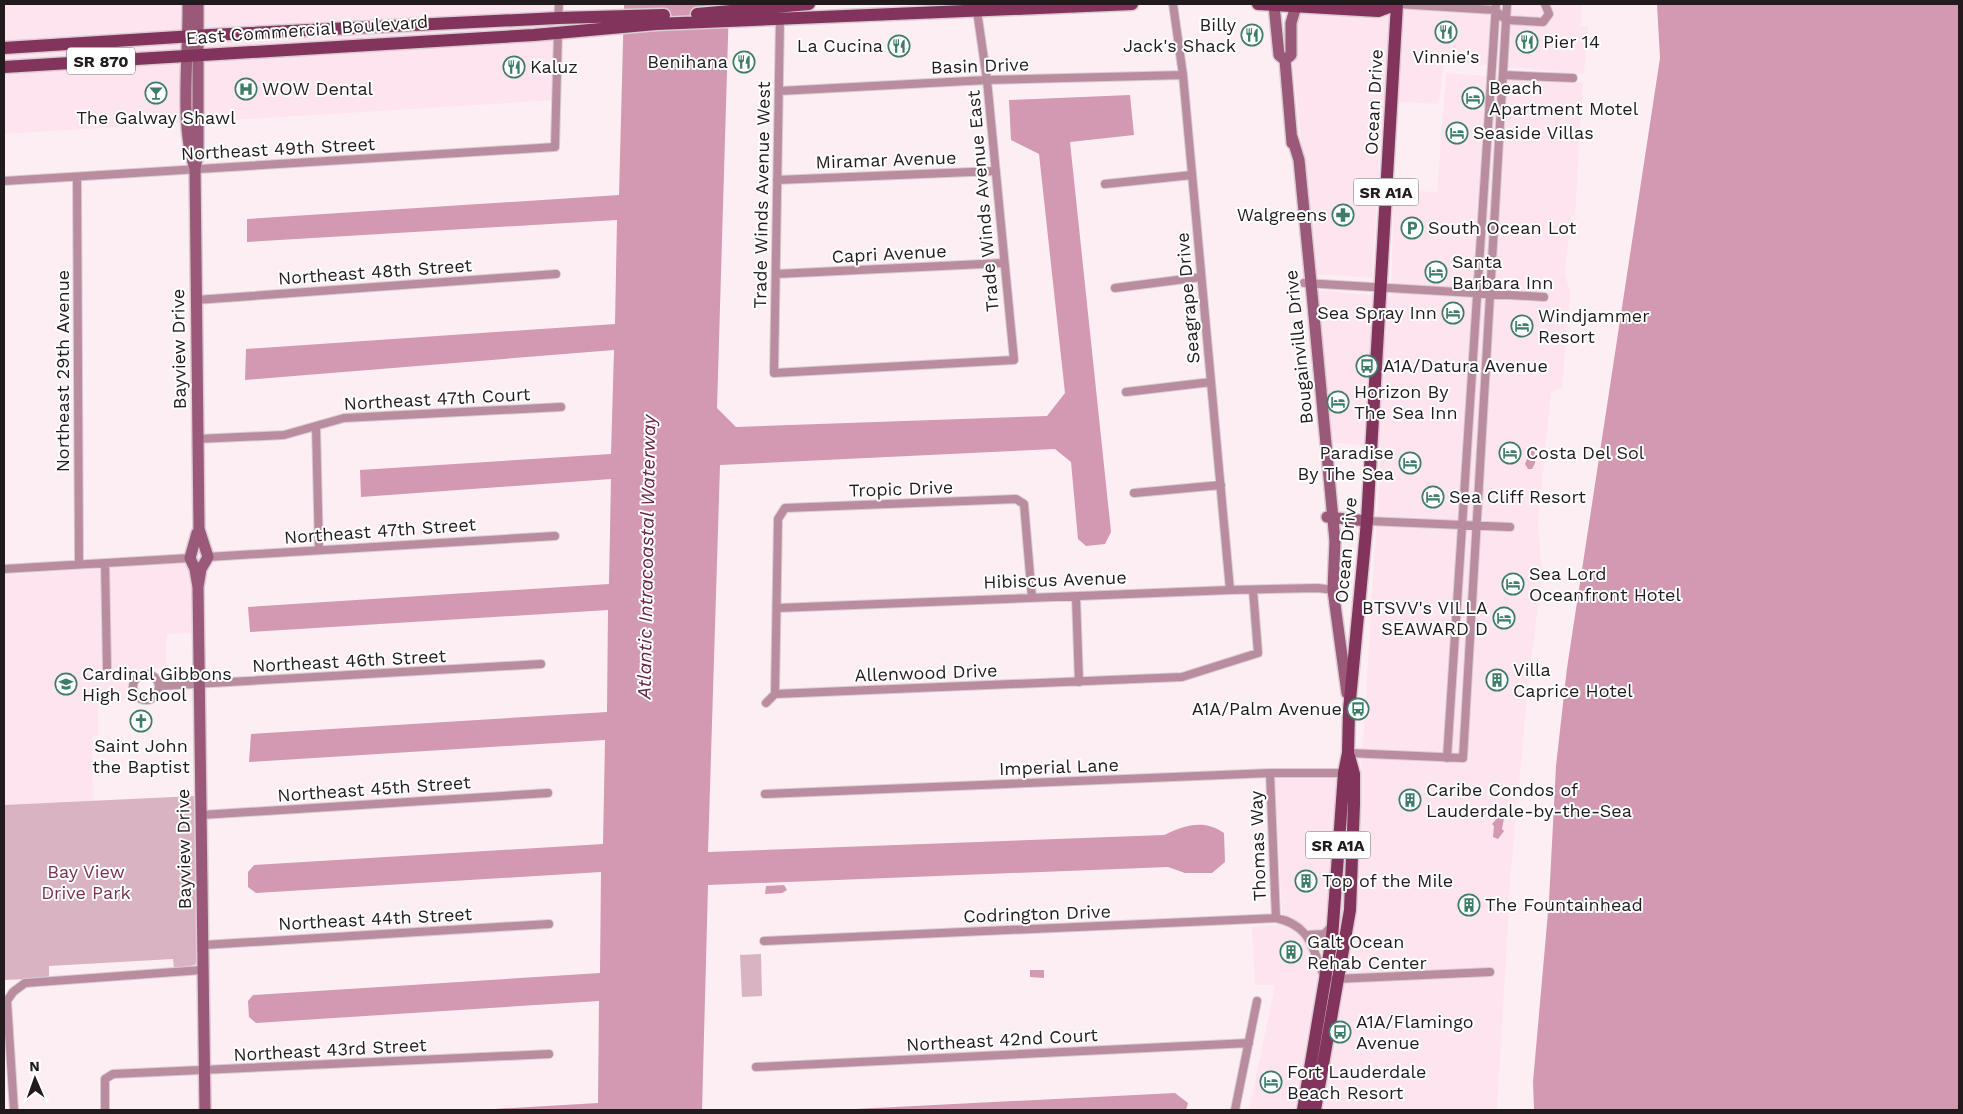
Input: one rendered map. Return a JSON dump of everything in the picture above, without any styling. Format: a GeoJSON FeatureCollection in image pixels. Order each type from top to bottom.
{"type":"FeatureCollection","features":[{"type":"Feature","properties":{"kind":"main road"},"geometry":{"type":"LineString","coordinates":[[780,9],[796,4],[809,4]]}},
{"type":"Feature","properties":{"kind":"main road","name":"SR 870"},"geometry":{"type":"LineString","coordinates":[[612,22],[738,16],[780,9],[1132,4]]}},
{"type":"Feature","properties":{"kind":"main road"},"geometry":{"type":"LineString","coordinates":[[1258,4],[1378,11],[1397,4]]}},
{"type":"Feature","properties":{"kind":"main road","name":"Ocean Drive"},"geometry":{"type":"LineString","coordinates":[[1349,710],[1367,522],[1397,4]]}},
{"type":"Feature","properties":{"kind":"main road","name":"East Commercial Boulevard"},"geometry":{"type":"LineString","coordinates":[[4,48],[193,36],[558,18],[612,22]]}},
{"type":"Feature","properties":{"kind":"main road"},"geometry":{"type":"LineString","coordinates":[[534,35],[555,23],[558,18]]}},
{"type":"Feature","properties":{"kind":"main road","name":"East Commercial Boulevard"},"geometry":{"type":"LineString","coordinates":[[4,67],[534,35],[612,22]]}},
{"type":"Feature","properties":{"kind":"main road"},"geometry":{"type":"LineString","coordinates":[[377,43],[379,37],[392,26]]}},
{"type":"Feature","properties":{"kind":"main road"},"geometry":{"type":"LineString","coordinates":[[355,45],[368,38],[374,27]]}},
{"type":"Feature","properties":{"kind":"main road","name":"SR A1A"},"geometry":{"type":"LineString","coordinates":[[1315,1110],[1350,910],[1349,710]]}},
{"type":"Feature","properties":{"kind":"main road","name":"SR A1A"},"geometry":{"type":"LineString","coordinates":[[1303,1110],[1334,924],[1349,773]]}},
{"type":"Feature","properties":{"kind":"street","name":"Bayview Drive"},"geometry":{"type":"LineString","coordinates":[[188,4],[193,36],[198,154],[195,168],[198,587],[205,1110]]}},
{"type":"Feature","properties":{"kind":"street","name":"Bayview Drive"},"geometry":{"type":"LineString","coordinates":[[193,36],[198,4]]}},
{"type":"Feature","properties":{"kind":"street"},"geometry":{"type":"LineString","coordinates":[[558,4],[558,18]]}},
{"type":"Feature","properties":{"kind":"street","name":"Seagrape Drive"},"geometry":{"type":"LineString","coordinates":[[1173,4],[1192,175],[1230,590]]}},
{"type":"Feature","properties":{"kind":"street"},"geometry":{"type":"LineString","coordinates":[[1275,4],[1279,56],[1284,60]]}},
{"type":"Feature","properties":{"kind":"street"},"geometry":{"type":"LineString","coordinates":[[1397,4],[1495,7],[1503,4]]}},
{"type":"Feature","properties":{"kind":"street"},"geometry":{"type":"LineString","coordinates":[[1348,753],[1463,758],[1508,4]]}},
{"type":"Feature","properties":{"kind":"street"},"geometry":{"type":"LineString","coordinates":[[1495,7],[1506,20],[1543,22],[1549,14],[1545,4]]}},
{"type":"Feature","properties":{"kind":"street","name":"Bougainvilla Drive"},"geometry":{"type":"LineString","coordinates":[[1296,6],[1291,23],[1290,54],[1284,60],[1332,496],[1330,518]]}},
{"type":"Feature","properties":{"kind":"street","name":"Trade Winds Avenue East"},"geometry":{"type":"LineString","coordinates":[[774,372],[1014,360],[987,80],[977,7]]}},
{"type":"Feature","properties":{"kind":"street"},"geometry":{"type":"LineString","coordinates":[[1447,758],[1495,7]]}},
{"type":"Feature","properties":{"kind":"street","name":"Trade Winds Avenue West"},"geometry":{"type":"LineString","coordinates":[[774,372],[780,9]]}},
{"type":"Feature","properties":{"kind":"street","name":"Northeast 49th Street"},"geometry":{"type":"LineString","coordinates":[[4,181],[555,147],[558,32]]}},
{"type":"Feature","properties":{"kind":"street","name":"Basin Drive"},"geometry":{"type":"LineString","coordinates":[[779,91],[987,80],[1182,75]]}},
{"type":"Feature","properties":{"kind":"street"},"geometry":{"type":"LineString","coordinates":[[1503,75],[1573,78]]}},
{"type":"Feature","properties":{"kind":"street","name":"Miramar Avenue"},"geometry":{"type":"LineString","coordinates":[[777,180],[996,171]]}},
{"type":"Feature","properties":{"kind":"street"},"geometry":{"type":"LineString","coordinates":[[1105,184],[1192,175]]}},
{"type":"Feature","properties":{"kind":"street","name":"Northeast 29th Avenue"},"geometry":{"type":"LineString","coordinates":[[76,177],[79,564]]}},
{"type":"Feature","properties":{"kind":"street","name":"Capri Avenue"},"geometry":{"type":"LineString","coordinates":[[776,274],[1004,263]]}},
{"type":"Feature","properties":{"kind":"street","name":"Northeast 48th Street"},"geometry":{"type":"LineString","coordinates":[[196,300],[556,274]]}},
{"type":"Feature","properties":{"kind":"street"},"geometry":{"type":"LineString","coordinates":[[1115,288],[1201,276]]}},
{"type":"Feature","properties":{"kind":"street"},"geometry":{"type":"LineString","coordinates":[[1308,283],[1544,296]]}},
{"type":"Feature","properties":{"kind":"street","name":"Bougainvilla Drive"},"geometry":{"type":"LineString","coordinates":[[1308,283],[1330,518],[1335,541],[1333,554],[1335,581],[1333,590],[1349,710]]}},
{"type":"Feature","properties":{"kind":"street"},"geometry":{"type":"LineString","coordinates":[[1126,392],[1211,382]]}},
{"type":"Feature","properties":{"kind":"street","name":"Northeast 47th Court"},"geometry":{"type":"LineString","coordinates":[[197,439],[284,435],[344,418],[561,407]]}},
{"type":"Feature","properties":{"kind":"street"},"geometry":{"type":"LineString","coordinates":[[316,426],[319,550]]}},
{"type":"Feature","properties":{"kind":"street"},"geometry":{"type":"LineString","coordinates":[[1134,493],[1220,485]]}},
{"type":"Feature","properties":{"kind":"street"},"geometry":{"type":"LineString","coordinates":[[1332,496],[1345,515],[1352,520]]}},
{"type":"Feature","properties":{"kind":"street","name":"Tropic Drive"},"geometry":{"type":"LineString","coordinates":[[778,608],[778,519],[786,508],[1016,499],[1024,504],[1032,598]]}},
{"type":"Feature","properties":{"kind":"street"},"geometry":{"type":"LineString","coordinates":[[1330,518],[1367,522],[1510,527]]}},
{"type":"Feature","properties":{"kind":"street","name":"Northeast 47th Street"},"geometry":{"type":"LineString","coordinates":[[4,569],[555,536]]}},
{"type":"Feature","properties":{"kind":"street"},"geometry":{"type":"LineString","coordinates":[[105,563],[107,668]]}},
{"type":"Feature","properties":{"kind":"street","name":"Hibiscus Avenue"},"geometry":{"type":"LineString","coordinates":[[778,608],[1230,590],[1318,588],[1333,590]]}},
{"type":"Feature","properties":{"kind":"street","name":"Allenwood Drive"},"geometry":{"type":"LineString","coordinates":[[775,694],[1182,677],[1258,653],[1253,590]]}},
{"type":"Feature","properties":{"kind":"street"},"geometry":{"type":"LineString","coordinates":[[1076,597],[1079,682]]}},
{"type":"Feature","properties":{"kind":"street"},"geometry":{"type":"LineString","coordinates":[[766,703],[775,694],[778,608]]}},
{"type":"Feature","properties":{"kind":"street","name":"Northeast 46th Street"},"geometry":{"type":"LineString","coordinates":[[159,686],[541,664]]}},
{"type":"Feature","properties":{"kind":"street","name":"Imperial Lane"},"geometry":{"type":"LineString","coordinates":[[765,794],[1270,773],[1349,773]]}},
{"type":"Feature","properties":{"kind":"street","name":"Thomas Way"},"geometry":{"type":"LineString","coordinates":[[1270,773],[1276,918]]}},
{"type":"Feature","properties":{"kind":"street","name":"Northeast 45th Street"},"geometry":{"type":"LineString","coordinates":[[201,815],[548,793]]}},
{"type":"Feature","properties":{"kind":"street","name":"Codrington Drive"},"geometry":{"type":"LineString","coordinates":[[764,941],[1276,918],[1288,921],[1308,935]]}},
{"type":"Feature","properties":{"kind":"street","name":"Northeast 44th Street"},"geometry":{"type":"LineString","coordinates":[[203,945],[549,924]]}},
{"type":"Feature","properties":{"kind":"street"},"geometry":{"type":"LineString","coordinates":[[1334,924],[1324,934],[1308,935],[1325,978],[1339,980],[1490,972]]}},
{"type":"Feature","properties":{"kind":"street"},"geometry":{"type":"LineString","coordinates":[[14,1110],[7,1001],[13,992],[25,983],[202,970]]}},
{"type":"Feature","properties":{"kind":"street"},"geometry":{"type":"LineString","coordinates":[[1235,1110],[1257,1001]]}},
{"type":"Feature","properties":{"kind":"street","name":"Northeast 42nd Court"},"geometry":{"type":"LineString","coordinates":[[756,1067],[1249,1043]]}},
{"type":"Feature","properties":{"kind":"street","name":"Northeast 43rd Street"},"geometry":{"type":"LineString","coordinates":[[105,1110],[105,1078],[112,1074],[203,1072],[548,1054]]}},
{"type":"Feature","properties":{"kind":"shaded area"},"geometry":{"type":"Polygon","coordinates":[[[4,4],[559,4],[557,100],[4,134],[4,4]]]}},
{"type":"Feature","properties":{"kind":"shaded area"},"geometry":{"type":"Polygon","coordinates":[[[1298,4],[1582,4],[1581,26],[1588,27],[1584,74],[1444,62],[1439,104],[1383,101],[1372,278],[1317,274],[1293,66],[1298,4]]]}},
{"type":"Feature","properties":{"kind":"shaded area"},"geometry":{"type":"Polygon","coordinates":[[[1446,73],[1583,83],[1575,216],[1571,217],[1565,272],[1570,294],[1562,388],[1551,393],[1538,523],[1542,576],[1530,667],[1511,871],[1497,1110],[1249,1110],[1275,985],[1255,985],[1252,926],[1278,925],[1282,913],[1275,777],[1361,776],[1381,447],[1328,442],[1317,290],[1391,297],[1394,190],[1437,192],[1446,73]]]}},
{"type":"Feature","properties":{"kind":"shaded area","name":"Cardinal Gibbons High School"},"geometry":{"type":"Polygon","coordinates":[[[184,563],[194,573],[194,633],[167,634],[166,668],[129,669],[128,700],[98,701],[98,736],[92,736],[93,801],[4,805],[4,575],[184,563]]]}},
{"type":"Feature","properties":{"kind":"green space","name":"Bay View Drive Park"},"geometry":{"type":"Polygon","coordinates":[[[194,796],[198,959],[195,965],[174,969],[173,959],[49,966],[49,978],[4,980],[4,805],[194,796]]]}},
{"type":"Feature","properties":{"kind":"green space"},"geometry":{"type":"Polygon","coordinates":[[[761,954],[762,996],[742,997],[740,955],[761,954]]]}},
{"type":"Feature","properties":{"kind":"water","name":"Atlantic Intracoastal Waterway"},"geometry":{"type":"Polygon","coordinates":[[[624,4],[729,4],[717,408],[736,427],[1047,416],[1065,393],[1039,154],[1011,140],[1009,100],[1130,95],[1134,135],[1070,142],[1111,532],[1105,544],[1086,546],[1078,539],[1071,462],[1055,449],[720,465],[708,852],[1164,835],[1187,826],[1202,825],[1224,833],[1225,862],[1212,873],[1185,873],[1168,867],[708,885],[702,1110],[477,1110],[598,1103],[599,1001],[256,1023],[249,1017],[248,1001],[253,995],[600,973],[601,872],[256,893],[248,887],[248,872],[254,865],[603,844],[605,740],[249,762],[251,734],[607,712],[608,610],[250,632],[248,607],[609,584],[611,479],[361,497],[360,470],[611,454],[614,350],[245,380],[246,349],[615,324],[617,220],[247,242],[247,219],[619,195],[624,4]]]}},
{"type":"Feature","properties":{"kind":"water"},"geometry":{"type":"Polygon","coordinates":[[[1657,4],[1959,4],[1959,1110],[1534,1110],[1533,1082],[1549,901],[1556,766],[1567,668],[1660,58],[1657,4]]]}},
{"type":"Feature","properties":{"kind":"water"},"geometry":{"type":"Polygon","coordinates":[[[1531,450],[1535,452],[1535,463],[1532,469],[1528,469],[1525,464],[1531,450]]]}},
{"type":"Feature","properties":{"kind":"water"},"geometry":{"type":"Polygon","coordinates":[[[1499,816],[1504,818],[1502,829],[1504,831],[1498,839],[1493,837],[1494,826],[1492,824],[1499,816]]]}},
{"type":"Feature","properties":{"kind":"water"},"geometry":{"type":"Polygon","coordinates":[[[784,885],[787,890],[782,893],[765,894],[766,886],[784,885]]]}},
{"type":"Feature","properties":{"kind":"water"},"geometry":{"type":"Polygon","coordinates":[[[1030,970],[1044,970],[1044,978],[1030,977],[1030,970]]]}},
{"type":"Feature","properties":{"kind":"water"},"geometry":{"type":"Polygon","coordinates":[[[1175,1093],[1188,1103],[1186,1110],[836,1110],[1175,1093]]]}},
{"type":"Feature","properties":{"kind":"place","name":"Vinnie's"},"geometry":{"type":"Point","coordinates":[1446,32]}},
{"type":"Feature","properties":{"kind":"place","name":"Billy Jack's Shack"},"geometry":{"type":"Point","coordinates":[1252,35]}},
{"type":"Feature","properties":{"kind":"place","name":"Pier 14"},"geometry":{"type":"Point","coordinates":[1527,42]}},
{"type":"Feature","properties":{"kind":"place","name":"La Cucina"},"geometry":{"type":"Point","coordinates":[899,46]}},
{"type":"Feature","properties":{"kind":"place","name":"Benihana"},"geometry":{"type":"Point","coordinates":[744,62]}},
{"type":"Feature","properties":{"kind":"place","name":"Kaluz"},"geometry":{"type":"Point","coordinates":[514,67]}},
{"type":"Feature","properties":{"kind":"place","name":"WOW Dental"},"geometry":{"type":"Point","coordinates":[246,89]}},
{"type":"Feature","properties":{"kind":"place","name":"The Galway Shawl"},"geometry":{"type":"Point","coordinates":[156,93]}},
{"type":"Feature","properties":{"kind":"place","name":"Beach Apartment Motel"},"geometry":{"type":"Point","coordinates":[1473,98]}},
{"type":"Feature","properties":{"kind":"place","name":"Seaside Villas"},"geometry":{"type":"Point","coordinates":[1457,133]}},
{"type":"Feature","properties":{"kind":"place","name":"Walgreens"},"geometry":{"type":"Point","coordinates":[1343,215]}},
{"type":"Feature","properties":{"kind":"place","name":"South Ocean Lot"},"geometry":{"type":"Point","coordinates":[1412,228]}},
{"type":"Feature","properties":{"kind":"place","name":"Santa Barbara Inn"},"geometry":{"type":"Point","coordinates":[1436,272]}},
{"type":"Feature","properties":{"kind":"place","name":"Sea Spray Inn"},"geometry":{"type":"Point","coordinates":[1453,313]}},
{"type":"Feature","properties":{"kind":"place","name":"Windjammer Resort"},"geometry":{"type":"Point","coordinates":[1522,326]}},
{"type":"Feature","properties":{"kind":"place","name":"A1A/Datura Avenue"},"geometry":{"type":"Point","coordinates":[1367,366]}},
{"type":"Feature","properties":{"kind":"place","name":"Horizon By The Sea Inn"},"geometry":{"type":"Point","coordinates":[1338,402]}},
{"type":"Feature","properties":{"kind":"place","name":"Costa Del Sol"},"geometry":{"type":"Point","coordinates":[1510,453]}},
{"type":"Feature","properties":{"kind":"place","name":"Paradise By The Sea"},"geometry":{"type":"Point","coordinates":[1410,463]}},
{"type":"Feature","properties":{"kind":"place","name":"Sea Cliff Resort"},"geometry":{"type":"Point","coordinates":[1433,497]}},
{"type":"Feature","properties":{"kind":"place","name":"Sea Lord Oceanfront Hotel"},"geometry":{"type":"Point","coordinates":[1513,584]}},
{"type":"Feature","properties":{"kind":"place","name":"BTSVV's VILLA SEAWARD D"},"geometry":{"type":"Point","coordinates":[1504,618]}},
{"type":"Feature","properties":{"kind":"place","name":"Villa Caprice Hotel"},"geometry":{"type":"Point","coordinates":[1497,680]}},
{"type":"Feature","properties":{"kind":"place","name":"Cardinal Gibbons High School"},"geometry":{"type":"Point","coordinates":[66,684]}},
{"type":"Feature","properties":{"kind":"place","name":"A1A/Palm Avenue"},"geometry":{"type":"Point","coordinates":[1358,709]}},
{"type":"Feature","properties":{"kind":"place","name":"Saint John the Baptist"},"geometry":{"type":"Point","coordinates":[141,721]}},
{"type":"Feature","properties":{"kind":"place","name":"Caribe Condos of Lauderdale-by-the-Sea"},"geometry":{"type":"Point","coordinates":[1410,800]}},
{"type":"Feature","properties":{"kind":"place","name":"Top of the Mile"},"geometry":{"type":"Point","coordinates":[1306,881]}},
{"type":"Feature","properties":{"kind":"place","name":"The Fountainhead"},"geometry":{"type":"Point","coordinates":[1469,905]}},
{"type":"Feature","properties":{"kind":"place","name":"Galt Ocean Rehab Center"},"geometry":{"type":"Point","coordinates":[1291,952]}},
{"type":"Feature","properties":{"kind":"place","name":"A1A/Flamingo Avenue"},"geometry":{"type":"Point","coordinates":[1340,1032]}},
{"type":"Feature","properties":{"kind":"place","name":"Fort Lauderdale Beach Resort"},"geometry":{"type":"Point","coordinates":[1271,1082]}}]}
